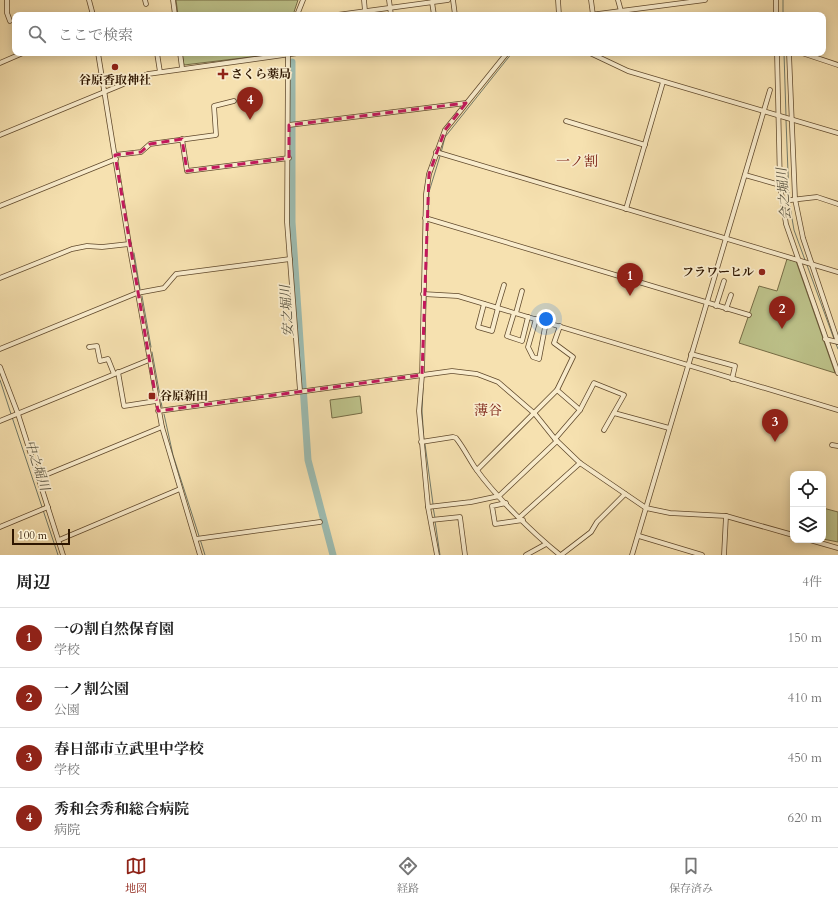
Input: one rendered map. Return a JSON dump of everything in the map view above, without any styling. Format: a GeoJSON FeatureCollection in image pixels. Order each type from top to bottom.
{"type":"FeatureCollection","features":[{"type":"Feature","properties":{"kind":"street"},"geometry":{"type":"LineString","coordinates":[[7,0],[7,14],[10,20]]}},
{"type":"Feature","properties":{"kind":"street"},"geometry":{"type":"LineString","coordinates":[[90,0],[92,12]]}},
{"type":"Feature","properties":{"kind":"street"},"geometry":{"type":"LineString","coordinates":[[173,0],[175,12]]}},
{"type":"Feature","properties":{"kind":"street"},"geometry":{"type":"LineString","coordinates":[[298,12],[303,0]]}},
{"type":"Feature","properties":{"kind":"street"},"geometry":{"type":"LineString","coordinates":[[364,0],[365,11]]}},
{"type":"Feature","properties":{"kind":"street"},"geometry":{"type":"LineString","coordinates":[[389,0],[391,12]]}},
{"type":"Feature","properties":{"kind":"street"},"geometry":{"type":"LineString","coordinates":[[358,12],[448,0]]}},
{"type":"Feature","properties":{"kind":"street"},"geometry":{"type":"LineString","coordinates":[[453,0],[455,12]]}},
{"type":"Feature","properties":{"kind":"street"},"geometry":{"type":"LineString","coordinates":[[558,0],[559,12]]}},
{"type":"Feature","properties":{"kind":"street"},"geometry":{"type":"LineString","coordinates":[[591,0],[593,12]]}},
{"type":"Feature","properties":{"kind":"street"},"geometry":{"type":"LineString","coordinates":[[618,0],[622,11]]}},
{"type":"Feature","properties":{"kind":"street"},"geometry":{"type":"LineString","coordinates":[[615,12],[680,2],[705,0]]}},
{"type":"Feature","properties":{"kind":"street"},"geometry":{"type":"LineString","coordinates":[[776,0],[776,12]]}},
{"type":"Feature","properties":{"kind":"street"},"geometry":{"type":"LineString","coordinates":[[432,2],[434,12]]}},
{"type":"Feature","properties":{"kind":"street"},"geometry":{"type":"LineString","coordinates":[[0,63],[16,56]]}},
{"type":"Feature","properties":{"kind":"street"},"geometry":{"type":"LineString","coordinates":[[98,56],[148,360],[158,411],[180,489],[197,539],[200,555]]}},
{"type":"Feature","properties":{"kind":"street"},"geometry":{"type":"LineString","coordinates":[[157,56],[160,72]]}},
{"type":"Feature","properties":{"kind":"street"},"geometry":{"type":"LineString","coordinates":[[180,56],[182,68]]}},
{"type":"Feature","properties":{"kind":"street"},"geometry":{"type":"LineString","coordinates":[[0,135],[134,78],[182,68],[273,56]]}},
{"type":"Feature","properties":{"kind":"street"},"geometry":{"type":"LineString","coordinates":[[288,56],[289,158],[287,222],[300,391]]}},
{"type":"Feature","properties":{"kind":"street"},"geometry":{"type":"LineString","coordinates":[[437,555],[428,507],[419,411],[422,375],[425,218],[429,174],[445,130],[505,56]]}},
{"type":"Feature","properties":{"kind":"street"},"geometry":{"type":"LineString","coordinates":[[596,56],[628,71],[838,133]]}},
{"type":"Feature","properties":{"kind":"street"},"geometry":{"type":"LineString","coordinates":[[778,56],[780,185],[784,200],[786,224],[797,260],[838,373]]}},
{"type":"Feature","properties":{"kind":"street"},"geometry":{"type":"LineString","coordinates":[[789,56],[794,199],[810,264],[836,342]]}},
{"type":"Feature","properties":{"kind":"street"},"geometry":{"type":"LineString","coordinates":[[811,56],[838,65]]}},
{"type":"Feature","properties":{"kind":"street"},"geometry":{"type":"LineString","coordinates":[[626,209],[664,82]]}},
{"type":"Feature","properties":{"kind":"street"},"geometry":{"type":"LineString","coordinates":[[632,555],[639,536],[668,428],[770,90]]}},
{"type":"Feature","properties":{"kind":"street"},"geometry":{"type":"LineString","coordinates":[[0,206],[115,157],[141,152],[150,144],[216,135],[218,133],[214,106],[234,101]]}},
{"type":"Feature","properties":{"kind":"street"},"geometry":{"type":"LineString","coordinates":[[289,125],[466,103]]}},
{"type":"Feature","properties":{"kind":"street"},"geometry":{"type":"LineString","coordinates":[[566,121],[645,145]]}},
{"type":"Feature","properties":{"kind":"street"},"geometry":{"type":"LineString","coordinates":[[182,139],[187,171],[289,158]]}},
{"type":"Feature","properties":{"kind":"street"},"geometry":{"type":"LineString","coordinates":[[436,152],[838,272]]}},
{"type":"Feature","properties":{"kind":"street"},"geometry":{"type":"LineString","coordinates":[[745,175],[780,185]]}},
{"type":"Feature","properties":{"kind":"street"},"geometry":{"type":"LineString","coordinates":[[784,200],[817,197],[838,204]]}},
{"type":"Feature","properties":{"kind":"street"},"geometry":{"type":"LineString","coordinates":[[425,218],[749,315]]}},
{"type":"Feature","properties":{"kind":"street"},"geometry":{"type":"LineString","coordinates":[[0,278],[72,249],[87,246],[102,247],[129,244]]}},
{"type":"Feature","properties":{"kind":"street"},"geometry":{"type":"LineString","coordinates":[[0,349],[137,293],[164,288],[176,274],[290,259]]}},
{"type":"Feature","properties":{"kind":"street"},"geometry":{"type":"LineString","coordinates":[[716,306],[724,281]]}},
{"type":"Feature","properties":{"kind":"street"},"geometry":{"type":"LineString","coordinates":[[484,304],[478,327],[492,331],[504,285]]}},
{"type":"Feature","properties":{"kind":"street"},"geometry":{"type":"LineString","coordinates":[[522,291],[507,336],[522,341],[528,317]]}},
{"type":"Feature","properties":{"kind":"street"},"geometry":{"type":"LineString","coordinates":[[423,294],[458,296],[838,410]]}},
{"type":"Feature","properties":{"kind":"street"},"geometry":{"type":"LineString","coordinates":[[726,308],[731,295]]}},
{"type":"Feature","properties":{"kind":"street"},"geometry":{"type":"LineString","coordinates":[[536,319],[528,347],[533,358],[539,359],[546,322]]}},
{"type":"Feature","properties":{"kind":"street"},"geometry":{"type":"LineString","coordinates":[[477,470],[558,390],[574,357],[554,344],[560,326]]}},
{"type":"Feature","properties":{"kind":"street"},"geometry":{"type":"LineString","coordinates":[[825,339],[836,342]]}},
{"type":"Feature","properties":{"kind":"street"},"geometry":{"type":"LineString","coordinates":[[89,347],[97,346],[100,361],[108,359],[116,373],[124,406],[156,401]]}},
{"type":"Feature","properties":{"kind":"street"},"geometry":{"type":"LineString","coordinates":[[691,354],[735,366],[732,379]]}},
{"type":"Feature","properties":{"kind":"street"},"geometry":{"type":"LineString","coordinates":[[0,421],[148,360]]}},
{"type":"Feature","properties":{"kind":"street"},"geometry":{"type":"LineString","coordinates":[[0,367],[18,414],[38,478],[44,508],[59,540],[64,555]]}},
{"type":"Feature","properties":{"kind":"street"},"geometry":{"type":"LineString","coordinates":[[158,411],[452,371],[477,374],[488,377],[505,388],[535,414],[556,440],[580,463],[646,508],[670,513],[726,516],[790,534]]}},
{"type":"Feature","properties":{"kind":"street"},"geometry":{"type":"LineString","coordinates":[[428,507],[471,502],[499,496],[556,440],[580,410],[594,383],[624,395],[604,430]]}},
{"type":"Feature","properties":{"kind":"street"},"geometry":{"type":"LineString","coordinates":[[558,390],[580,410]]}},
{"type":"Feature","properties":{"kind":"street"},"geometry":{"type":"LineString","coordinates":[[614,413],[668,428]]}},
{"type":"Feature","properties":{"kind":"street"},"geometry":{"type":"LineString","coordinates":[[38,478],[162,427]]}},
{"type":"Feature","properties":{"kind":"street"},"geometry":{"type":"LineString","coordinates":[[421,442],[453,437],[456,438],[477,470],[499,496],[546,544],[560,555],[590,532],[625,494]]}},
{"type":"Feature","properties":{"kind":"street"},"geometry":{"type":"LineString","coordinates":[[832,445],[838,446]]}},
{"type":"Feature","properties":{"kind":"street"},"geometry":{"type":"LineString","coordinates":[[506,503],[492,506],[495,524],[521,519],[580,463]]}},
{"type":"Feature","properties":{"kind":"street"},"geometry":{"type":"LineString","coordinates":[[59,540],[180,489]]}},
{"type":"Feature","properties":{"kind":"street"},"geometry":{"type":"LineString","coordinates":[[0,527],[44,508]]}},
{"type":"Feature","properties":{"kind":"street"},"geometry":{"type":"LineString","coordinates":[[724,555],[726,516]]}},
{"type":"Feature","properties":{"kind":"street"},"geometry":{"type":"LineString","coordinates":[[431,520],[460,517],[465,555]]}},
{"type":"Feature","properties":{"kind":"street"},"geometry":{"type":"LineString","coordinates":[[197,539],[320,522]]}},
{"type":"Feature","properties":{"kind":"street"},"geometry":{"type":"LineString","coordinates":[[639,536],[700,555]]}},
{"type":"Feature","properties":{"kind":"street"},"geometry":{"type":"LineString","coordinates":[[820,543],[838,548]]}},
{"type":"Feature","properties":{"kind":"street"},"geometry":{"type":"LineString","coordinates":[[526,555],[546,544]]}},
{"type":"Feature","properties":{"kind":"highlighted area"},"geometry":{"type":"Polygon","coordinates":[[[466,103],[445,130],[429,174],[422,375],[158,411],[115,155],[141,152],[150,144],[182,139],[187,171],[289,158],[289,125],[466,103]]]}},
{"type":"Feature","properties":{"kind":"green space"},"geometry":{"type":"Polygon","coordinates":[[[176,0],[298,0],[294,12],[178,12],[176,0]]]}},
{"type":"Feature","properties":{"kind":"green space"},"geometry":{"type":"Polygon","coordinates":[[[182,56],[259,56],[184,65],[182,56]]]}},
{"type":"Feature","properties":{"kind":"green space"},"geometry":{"type":"Polygon","coordinates":[[[787,259],[796,261],[835,373],[739,343],[759,286],[777,291],[787,259]]]}},
{"type":"Feature","properties":{"kind":"green space"},"geometry":{"type":"Polygon","coordinates":[[[360,396],[362,413],[332,418],[330,400],[360,396]]]}},
{"type":"Feature","properties":{"kind":"green space"},"geometry":{"type":"Polygon","coordinates":[[[826,509],[838,512],[838,542],[826,540],[826,509]]]}},
{"type":"Feature","properties":{"kind":"waterway","name":"会之堀川"},"geometry":{"type":"LineString","coordinates":[[783,0],[783,12]]}},
{"type":"Feature","properties":{"kind":"waterway"},"geometry":{"type":"LineString","coordinates":[[441,153],[445,137],[510,56]]}},
{"type":"Feature","properties":{"kind":"waterway","name":"会之堀川"},"geometry":{"type":"LineString","coordinates":[[784,56],[786,116]]}},
{"type":"Feature","properties":{"kind":"waterway","name":"安之堀川"},"geometry":{"type":"LineString","coordinates":[[292,62],[292,222],[308,460],[333,555]]}},
{"type":"Feature","properties":{"kind":"waterway","name":"会之堀川"},"geometry":{"type":"LineString","coordinates":[[786,120],[789,198]]}},
{"type":"Feature","properties":{"kind":"waterway"},"geometry":{"type":"LineString","coordinates":[[428,217],[429,192],[440,156]]}},
{"type":"Feature","properties":{"kind":"waterway","name":"会之堀川"},"geometry":{"type":"LineString","coordinates":[[789,201],[794,230],[805,260]]}},
{"type":"Feature","properties":{"kind":"waterway"},"geometry":{"type":"LineString","coordinates":[[427,239],[428,220]]}},
{"type":"Feature","properties":{"kind":"waterway"},"geometry":{"type":"LineString","coordinates":[[134,253],[140,289]]}},
{"type":"Feature","properties":{"kind":"waterway","name":"会之堀川"},"geometry":{"type":"LineString","coordinates":[[807,265],[834,339]]}},
{"type":"Feature","properties":{"kind":"waterway"},"geometry":{"type":"LineString","coordinates":[[142,296],[151,347]]}},
{"type":"Feature","properties":{"kind":"waterway"},"geometry":{"type":"LineString","coordinates":[[424,355],[426,296]]}},
{"type":"Feature","properties":{"kind":"waterway","name":"会之堀川"},"geometry":{"type":"LineString","coordinates":[[836,344],[838,349]]}},
{"type":"Feature","properties":{"kind":"waterway"},"geometry":{"type":"LineString","coordinates":[[152,352],[162,407]]}},
{"type":"Feature","properties":{"kind":"waterway","name":"中之堀川"},"geometry":{"type":"LineString","coordinates":[[0,380],[11,414]]}},
{"type":"Feature","properties":{"kind":"waterway"},"geometry":{"type":"LineString","coordinates":[[423,388],[422,411],[424,441]]}},
{"type":"Feature","properties":{"kind":"waterway"},"geometry":{"type":"LineString","coordinates":[[164,414],[173,455],[199,536]]}},
{"type":"Feature","properties":{"kind":"waterway","name":"中之堀川"},"geometry":{"type":"LineString","coordinates":[[12,417],[42,507]]}},
{"type":"Feature","properties":{"kind":"waterway"},"geometry":{"type":"LineString","coordinates":[[425,444],[433,504]]}},
{"type":"Feature","properties":{"kind":"waterway"},"geometry":{"type":"LineString","coordinates":[[433,507],[435,518]]}},
{"type":"Feature","properties":{"kind":"waterway","name":"中之堀川"},"geometry":{"type":"LineString","coordinates":[[43,510],[58,555]]}},
{"type":"Feature","properties":{"kind":"waterway"},"geometry":{"type":"LineString","coordinates":[[435,521],[440,555]]}},
{"type":"Feature","properties":{"kind":"waterway"},"geometry":{"type":"LineString","coordinates":[[200,539],[205,555]]}},
{"type":"Feature","properties":{"kind":"place","name":"谷原香取神社"},"geometry":{"type":"Point","coordinates":[115,67]}},
{"type":"Feature","properties":{"kind":"place","name":"さくら薬局"},"geometry":{"type":"Point","coordinates":[223,74]}},
{"type":"Feature","properties":{"kind":"place","name":"秀和会秀和総合病院"},"geometry":{"type":"Point","coordinates":[250,120]}},
{"type":"Feature","properties":{"kind":"place","name":"フラワーヒル"},"geometry":{"type":"Point","coordinates":[762,272]}},
{"type":"Feature","properties":{"kind":"place","name":"一の割自然保育園"},"geometry":{"type":"Point","coordinates":[630,296]}},
{"type":"Feature","properties":{"kind":"place","name":"一ノ割公園"},"geometry":{"type":"Point","coordinates":[782,329]}},
{"type":"Feature","properties":{"kind":"place","name":"谷原新田"},"geometry":{"type":"Point","coordinates":[152,396]}},
{"type":"Feature","properties":{"kind":"place","name":"春日部市立武里中学校"},"geometry":{"type":"Point","coordinates":[775,442]}},
{"type":"Feature","properties":{"kind":"district","name":"一ノ割"},"geometry":{"type":"Point","coordinates":[577,161]}},
{"type":"Feature","properties":{"kind":"district","name":"薄谷"},"geometry":{"type":"Point","coordinates":[488,410]}}]}
